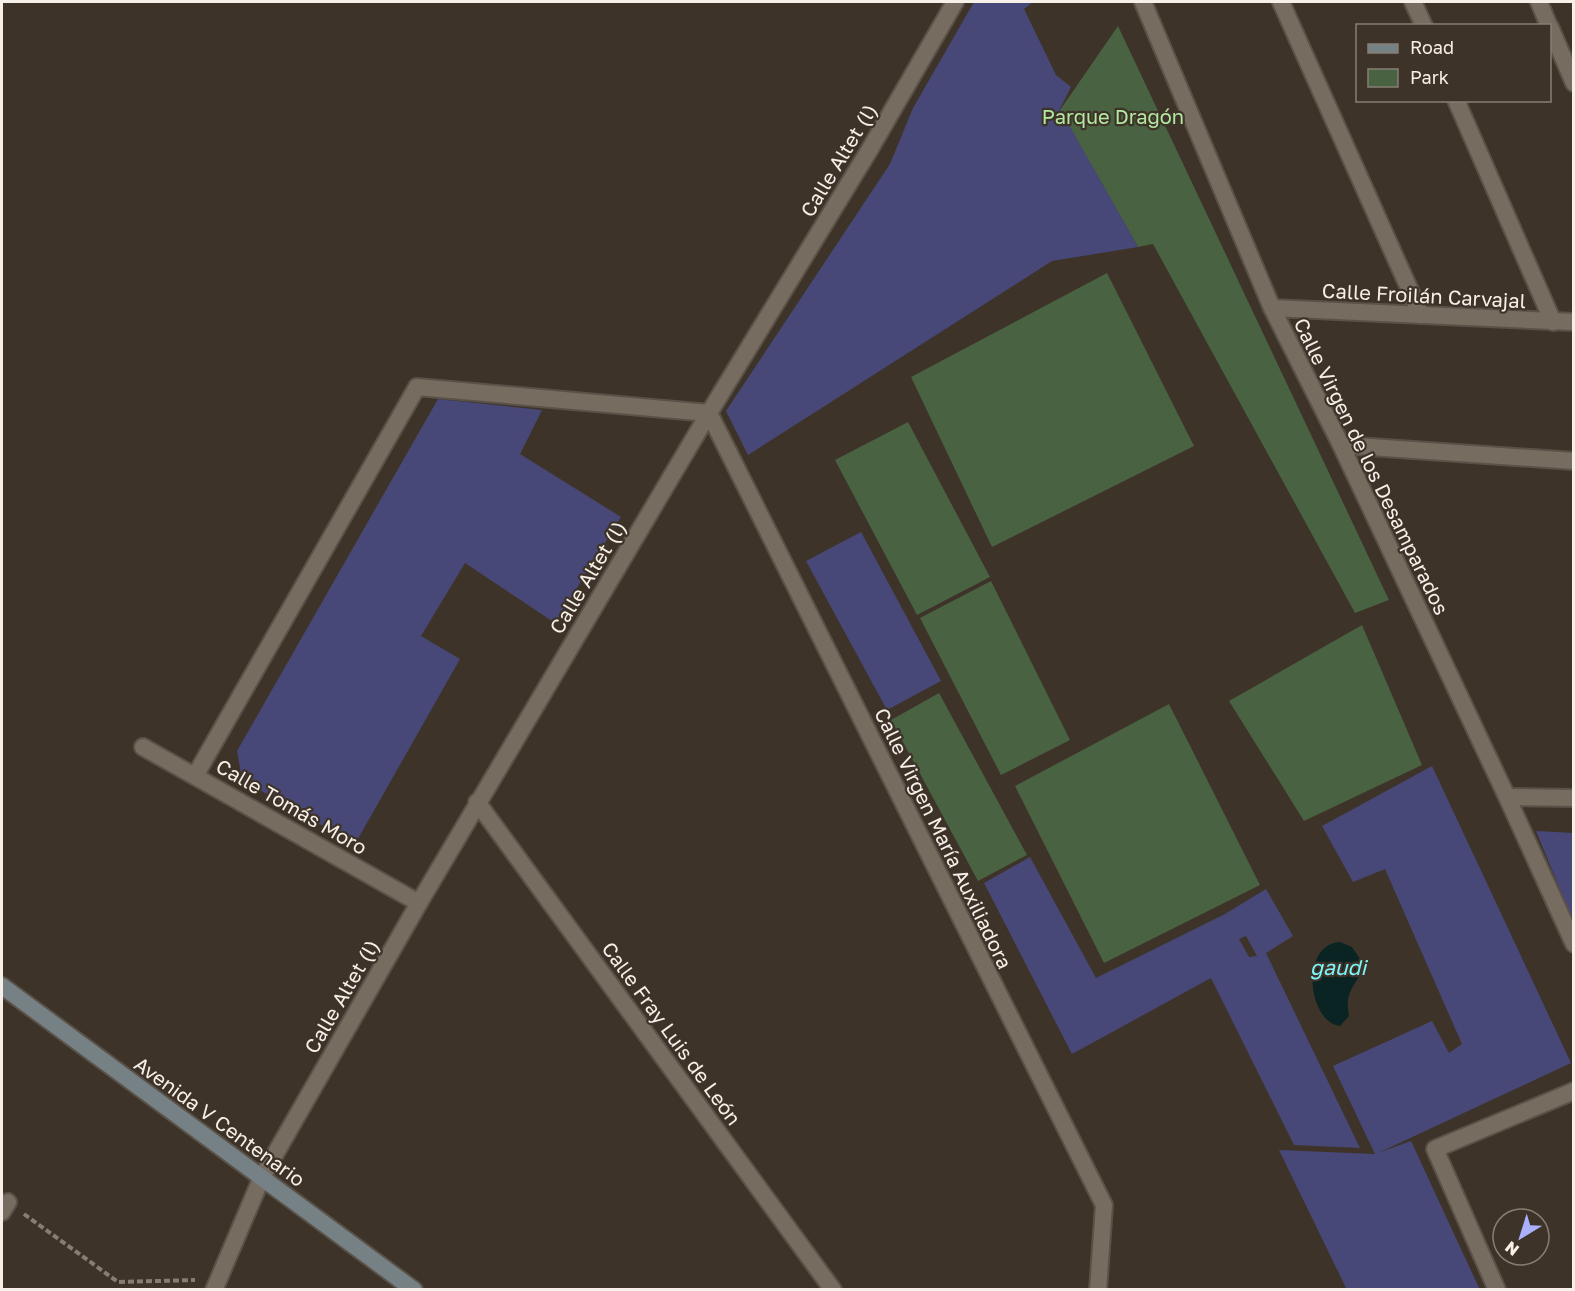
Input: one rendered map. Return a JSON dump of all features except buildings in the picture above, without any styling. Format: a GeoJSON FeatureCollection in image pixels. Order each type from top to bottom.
{"type":"FeatureCollection","features":[{"type":"Feature","properties":{"kind":"main road","name":"Avenida V Centenario"},"geometry":{"type":"LineString","coordinates":[[2,986],[414,1290]]}},
{"type":"Feature","properties":{"kind":"street","name":"Calle Altet (l)"},"geometry":{"type":"LineString","coordinates":[[215,1285],[262,1177],[477,802],[709,413],[870,149],[955,2]]}},
{"type":"Feature","properties":{"kind":"street","name":"Calle Virgen de los Desamparados"},"geometry":{"type":"LineString","coordinates":[[1143,2],[1272,308],[1341,445],[1508,797],[1574,945]]}},
{"type":"Feature","properties":{"kind":"street"},"geometry":{"type":"LineString","coordinates":[[1281,2],[1420,315]]}},
{"type":"Feature","properties":{"kind":"street"},"geometry":{"type":"LineString","coordinates":[[1413,2],[1423,24]]}},
{"type":"Feature","properties":{"kind":"street"},"geometry":{"type":"LineString","coordinates":[[1539,2],[1548,24]]}},
{"type":"Feature","properties":{"kind":"street"},"geometry":{"type":"LineString","coordinates":[[1551,30],[1568,60],[1574,83]]}},
{"type":"Feature","properties":{"kind":"street"},"geometry":{"type":"LineString","coordinates":[[1457,102],[1553,322]]}},
{"type":"Feature","properties":{"kind":"street","name":"Calle Froilán Carvajal"},"geometry":{"type":"LineString","coordinates":[[1272,308],[1573,323]]}},
{"type":"Feature","properties":{"kind":"street"},"geometry":{"type":"LineString","coordinates":[[195,776],[417,387],[709,413]]}},
{"type":"Feature","properties":{"kind":"street","name":"Calle Virgen María Auxiliadora"},"geometry":{"type":"LineString","coordinates":[[709,413],[1104,1205],[1098,1290]]}},
{"type":"Feature","properties":{"kind":"street"},"geometry":{"type":"LineString","coordinates":[[1341,445],[1574,460]]}},
{"type":"Feature","properties":{"kind":"street","name":"Calle Tomás Moro"},"geometry":{"type":"LineString","coordinates":[[143,747],[419,903]]}},
{"type":"Feature","properties":{"kind":"street"},"geometry":{"type":"LineString","coordinates":[[1508,797],[1574,798]]}},
{"type":"Feature","properties":{"kind":"street","name":"Calle Fray Luis de León"},"geometry":{"type":"LineString","coordinates":[[477,802],[833,1290]]}},
{"type":"Feature","properties":{"kind":"street"},"geometry":{"type":"LineString","coordinates":[[1497,1290],[1435,1149],[1574,1091]]}},
{"type":"Feature","properties":{"kind":"path"},"geometry":{"type":"LineString","coordinates":[[5,1207],[118,1282],[215,1285]]}},
{"type":"Feature","properties":{"kind":"green space","name":"Parque Dragón"},"geometry":{"type":"Polygon","coordinates":[[[1118,26],[1389,600],[1355,613],[1153,244],[1138,247],[1060,110],[1118,26]]]}},
{"type":"Feature","properties":{"kind":"green space"},"geometry":{"type":"Polygon","coordinates":[[[1107,273],[1194,446],[992,547],[911,377],[1107,273]]]}},
{"type":"Feature","properties":{"kind":"green space"},"geometry":{"type":"Polygon","coordinates":[[[908,422],[990,577],[917,615],[835,460],[908,422]]]}},
{"type":"Feature","properties":{"kind":"green space"},"geometry":{"type":"Polygon","coordinates":[[[991,581],[1070,740],[1001,775],[920,618],[991,581]]]}},
{"type":"Feature","properties":{"kind":"green space"},"geometry":{"type":"Polygon","coordinates":[[[1362,625],[1422,765],[1304,821],[1229,701],[1362,625]]]}},
{"type":"Feature","properties":{"kind":"green space"},"geometry":{"type":"Polygon","coordinates":[[[939,693],[1027,855],[978,881],[891,720],[939,693]]]}},
{"type":"Feature","properties":{"kind":"green space"},"geometry":{"type":"Polygon","coordinates":[[[1169,704],[1260,885],[1104,963],[1015,786],[1169,704]]]}},
{"type":"Feature","properties":{"kind":"water","name":"gaudi"},"geometry":{"type":"Polygon","coordinates":[[[1340,942],[1352,947],[1364,965],[1349,994],[1349,1016],[1340,1026],[1329,1021],[1320,1011],[1313,983],[1318,955],[1327,946],[1340,942]]]}}]}
